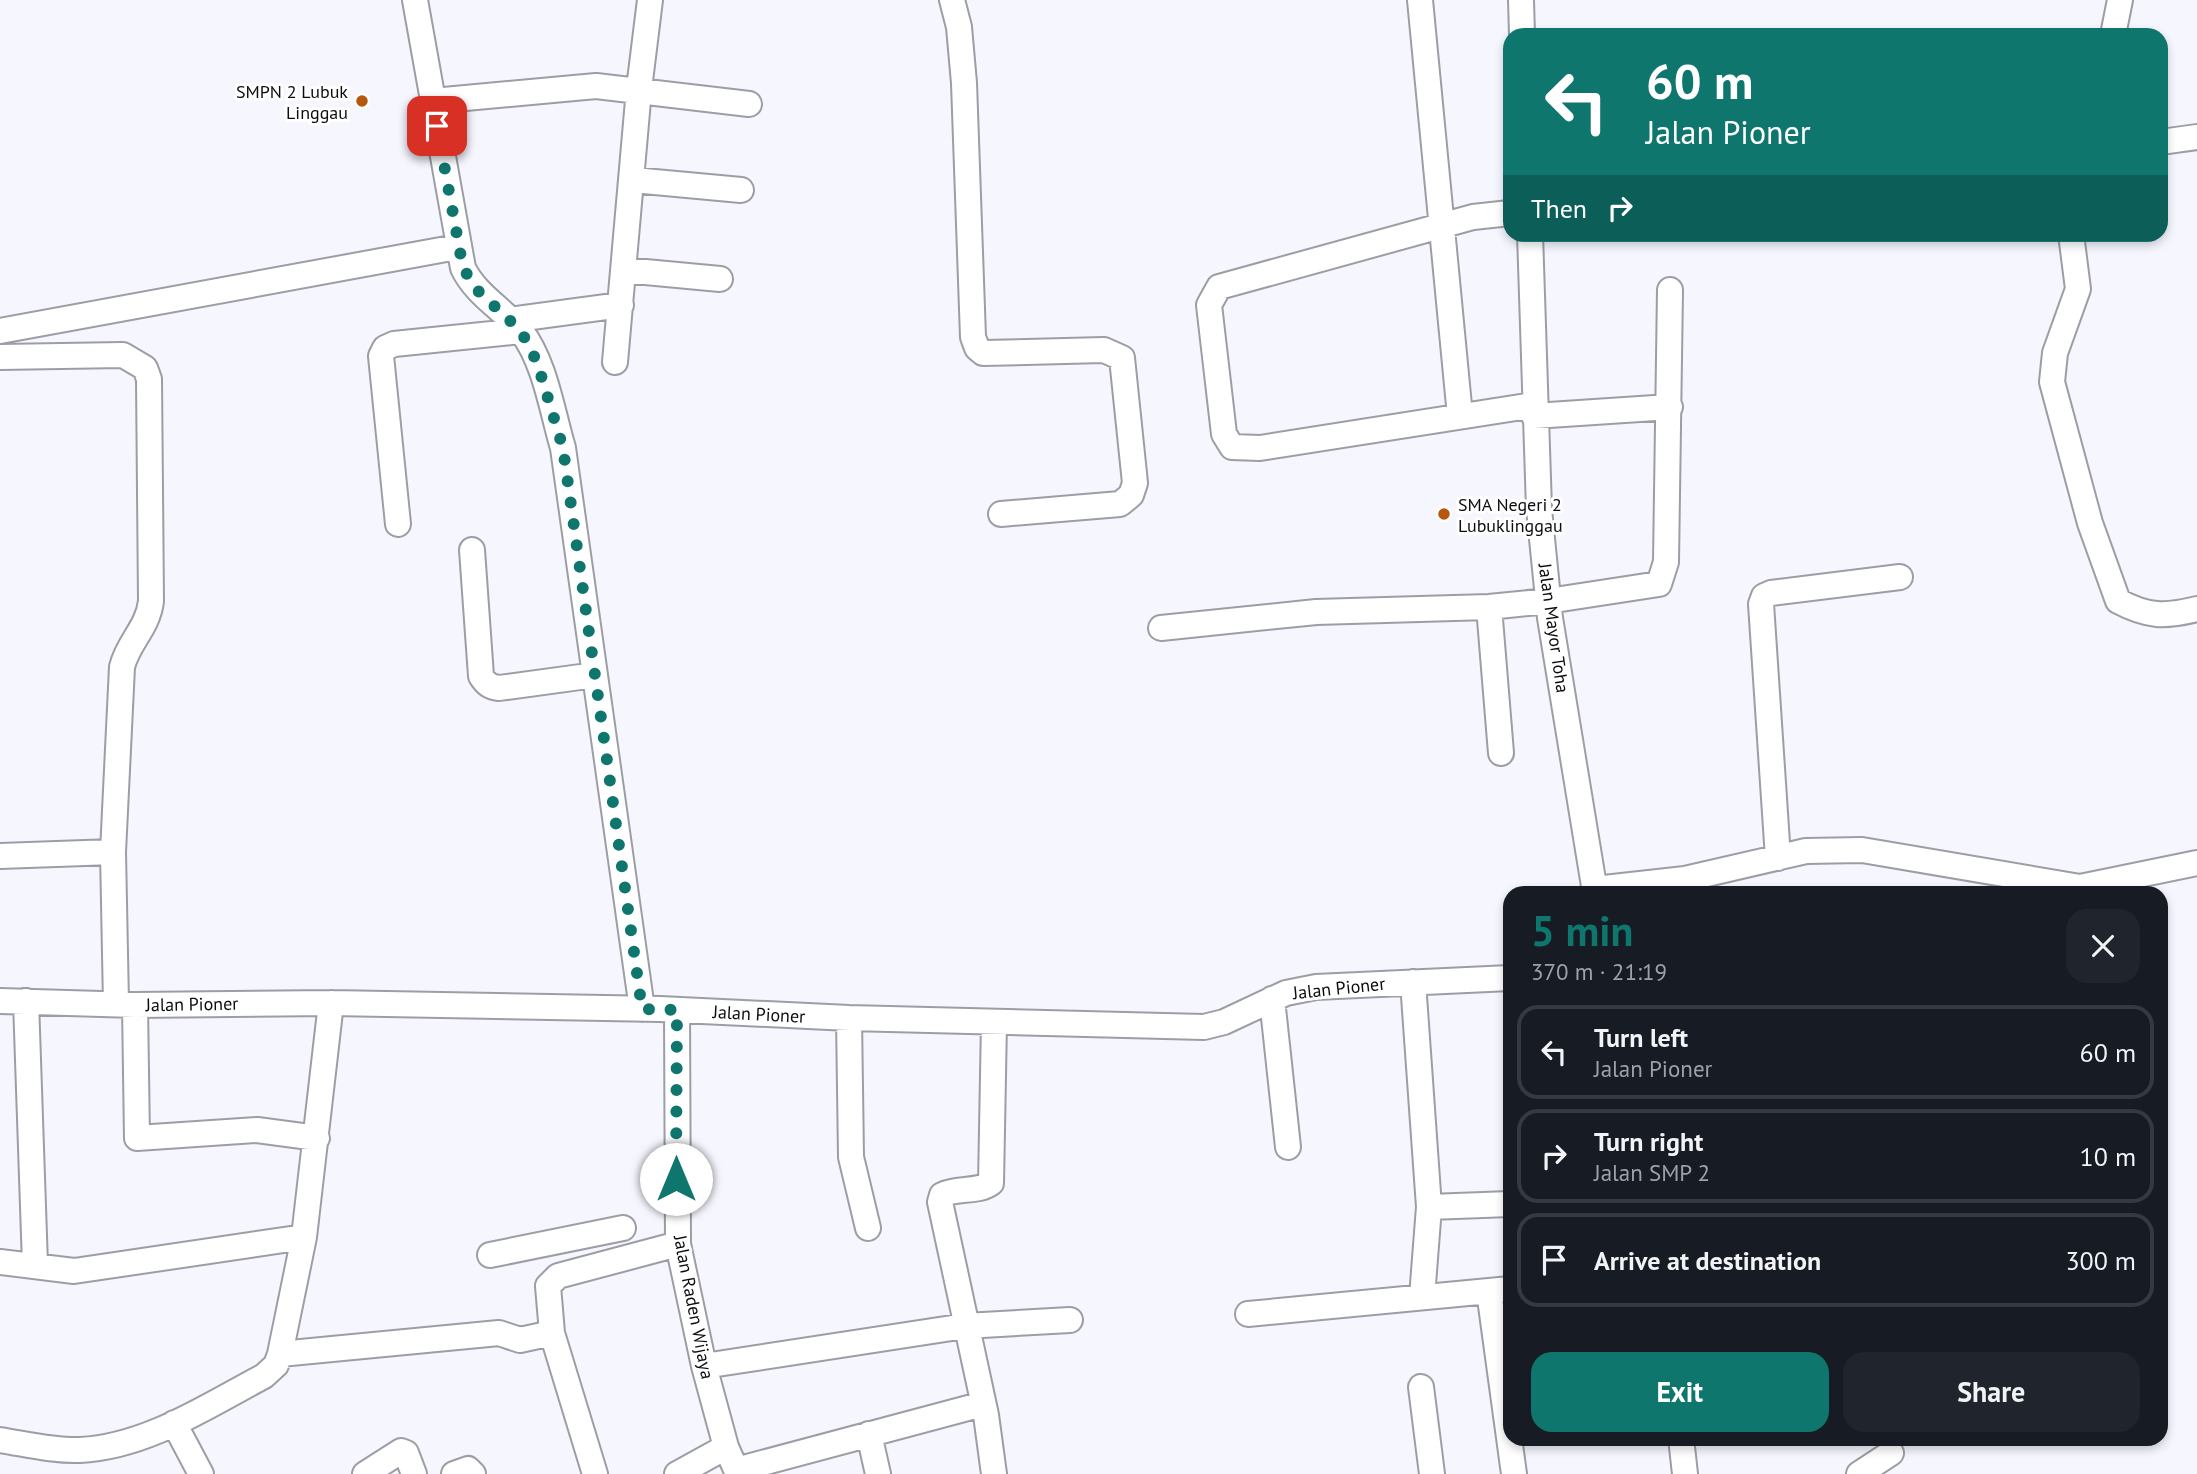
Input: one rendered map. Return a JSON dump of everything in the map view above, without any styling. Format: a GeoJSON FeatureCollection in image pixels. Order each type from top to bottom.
{"type":"FeatureCollection","features":[{"type":"Feature","properties":{"kind":"street"},"geometry":{"type":"LineString","coordinates":[[415,0],[457,247],[469,281],[515,326],[537,362],[563,448],[642,1009]]}},
{"type":"Feature","properties":{"kind":"street"},"geometry":{"type":"LineString","coordinates":[[615,362],[639,89],[650,0]]}},
{"type":"Feature","properties":{"kind":"street"},"geometry":{"type":"LineString","coordinates":[[952,0],[959,27],[964,83],[973,337],[977,348],[984,353],[1104,350],[1122,358],[1135,484],[1130,495],[1120,504],[1001,514]]}},
{"type":"Feature","properties":{"kind":"street"},"geometry":{"type":"LineString","coordinates":[[1420,0],[1460,416]]}},
{"type":"Feature","properties":{"kind":"street"},"geometry":{"type":"LineString","coordinates":[[1521,0],[1522,28]]}},
{"type":"Feature","properties":{"kind":"street"},"geometry":{"type":"LineString","coordinates":[[2114,28],[2120,0]]}},
{"type":"Feature","properties":{"kind":"street"},"geometry":{"type":"LineString","coordinates":[[432,101],[561,88],[639,89],[748,104]]}},
{"type":"Feature","properties":{"kind":"street"},"geometry":{"type":"LineString","coordinates":[[2168,141],[2197,137]]}},
{"type":"Feature","properties":{"kind":"street"},"geometry":{"type":"LineString","coordinates":[[633,180],[741,190]]}},
{"type":"Feature","properties":{"kind":"street"},"geometry":{"type":"LineString","coordinates":[[1503,214],[1473,217],[1219,288],[1209,305],[1224,434],[1232,447],[1260,449],[1460,416],[1534,410],[1670,407]]}},
{"type":"Feature","properties":{"kind":"street","name":"Jalan Mayor Toha"},"geometry":{"type":"LineString","coordinates":[[1530,242],[1534,410],[1539,509],[1548,601],[1594,886]]}},
{"type":"Feature","properties":{"kind":"street"},"geometry":{"type":"LineString","coordinates":[[2072,242],[2078,289],[2054,353],[2052,382],[2091,523],[2118,601],[2134,610],[2166,617],[2197,609]]}},
{"type":"Feature","properties":{"kind":"street"},"geometry":{"type":"LineString","coordinates":[[0,331],[457,247]]}},
{"type":"Feature","properties":{"kind":"street"},"geometry":{"type":"LineString","coordinates":[[624,270],[720,279]]}},
{"type":"Feature","properties":{"kind":"street"},"geometry":{"type":"LineString","coordinates":[[1161,628],[1316,612],[1489,607],[1659,584],[1666,562],[1670,290]]}},
{"type":"Feature","properties":{"kind":"street"},"geometry":{"type":"LineString","coordinates":[[398,524],[381,356],[385,348],[394,344],[515,326],[621,305]]}},
{"type":"Feature","properties":{"kind":"street"},"geometry":{"type":"LineString","coordinates":[[0,357],[123,355],[145,368],[149,379],[151,601],[149,617],[125,654],[122,667],[113,852],[137,1138],[257,1129],[317,1138]]}},
{"type":"Feature","properties":{"kind":"street"},"geometry":{"type":"LineString","coordinates":[[472,550],[481,676],[485,682],[491,688],[499,688],[595,675]]}},
{"type":"Feature","properties":{"kind":"street"},"geometry":{"type":"LineString","coordinates":[[1778,858],[1761,604],[1764,596],[1900,577]]}},
{"type":"Feature","properties":{"kind":"street"},"geometry":{"type":"LineString","coordinates":[[1489,607],[1501,753]]}},
{"type":"Feature","properties":{"kind":"street"},"geometry":{"type":"LineString","coordinates":[[1632,886],[1685,879],[1827,848],[1862,850],[2074,886]]}},
{"type":"Feature","properties":{"kind":"street"},"geometry":{"type":"LineString","coordinates":[[0,856],[113,852]]}},
{"type":"Feature","properties":{"kind":"street"},"geometry":{"type":"LineString","coordinates":[[2085,886],[2197,863]]}},
{"type":"Feature","properties":{"kind":"street","name":"Jalan Pioner"},"geometry":{"type":"LineString","coordinates":[[0,1001],[125,1005],[331,1003],[642,1009],[849,1018],[1204,1027],[1224,1022],[1272,999],[1316,987],[1503,978]]}},
{"type":"Feature","properties":{"kind":"street"},"geometry":{"type":"LineString","coordinates":[[1413,982],[1429,1207],[1422,1297]]}},
{"type":"Feature","properties":{"kind":"street"},"geometry":{"type":"LineString","coordinates":[[1272,999],[1288,1147]]}},
{"type":"Feature","properties":{"kind":"street"},"geometry":{"type":"LineString","coordinates":[[26,1001],[36,1265]]}},
{"type":"Feature","properties":{"kind":"street"},"geometry":{"type":"LineString","coordinates":[[0,1440],[78,1450],[123,1444],[174,1423],[264,1376],[276,1365],[304,1237],[331,1003]]}},
{"type":"Feature","properties":{"kind":"street","name":"Jalan Raden Wijaya"},"geometry":{"type":"LineString","coordinates":[[677,1010],[678,1244],[704,1366],[726,1447],[737,1472]]}},
{"type":"Feature","properties":{"kind":"street"},"geometry":{"type":"LineString","coordinates":[[849,1018],[851,1157],[869,1228]]}},
{"type":"Feature","properties":{"kind":"street"},"geometry":{"type":"LineString","coordinates":[[994,1022],[991,1183],[985,1188],[948,1192],[942,1195],[940,1202],[983,1404],[994,1474]]}},
{"type":"Feature","properties":{"kind":"street"},"geometry":{"type":"LineString","coordinates":[[1429,1207],[1503,1204]]}},
{"type":"Feature","properties":{"kind":"street"},"geometry":{"type":"LineString","coordinates":[[490,1255],[623,1228]]}},
{"type":"Feature","properties":{"kind":"street"},"geometry":{"type":"LineString","coordinates":[[0,1262],[74,1271],[118,1262],[304,1237]]}},
{"type":"Feature","properties":{"kind":"street"},"geometry":{"type":"LineString","coordinates":[[549,1244],[558,1276]]}},
{"type":"Feature","properties":{"kind":"street"},"geometry":{"type":"LineString","coordinates":[[594,1474],[552,1333],[548,1286],[558,1276],[678,1244]]}},
{"type":"Feature","properties":{"kind":"street"},"geometry":{"type":"LineString","coordinates":[[1248,1314],[1500,1290],[1503,1329]]}},
{"type":"Feature","properties":{"kind":"street"},"geometry":{"type":"LineString","coordinates":[[704,1366],[965,1326],[1070,1320]]}},
{"type":"Feature","properties":{"kind":"street"},"geometry":{"type":"LineString","coordinates":[[280,1354],[499,1333],[520,1340],[552,1333]]}},
{"type":"Feature","properties":{"kind":"street"},"geometry":{"type":"LineString","coordinates":[[1421,1387],[1432,1474]]}},
{"type":"Feature","properties":{"kind":"street"},"geometry":{"type":"LineString","coordinates":[[737,1472],[983,1404]]}},
{"type":"Feature","properties":{"kind":"street"},"geometry":{"type":"LineString","coordinates":[[174,1423],[201,1474]]}},
{"type":"Feature","properties":{"kind":"street"},"geometry":{"type":"LineString","coordinates":[[869,1434],[878,1474]]}},
{"type":"Feature","properties":{"kind":"street"},"geometry":{"type":"LineString","coordinates":[[1512,1446],[1514,1474]]}},
{"type":"Feature","properties":{"kind":"street"},"geometry":{"type":"LineString","coordinates":[[1682,1446],[1685,1474]]}},
{"type":"Feature","properties":{"kind":"street"},"geometry":{"type":"LineString","coordinates":[[677,1474],[726,1447]]}},
{"type":"Feature","properties":{"kind":"street"},"geometry":{"type":"LineString","coordinates":[[365,1474],[401,1451],[406,1453],[414,1474]]}},
{"type":"Feature","properties":{"kind":"street"},"geometry":{"type":"LineString","coordinates":[[1859,1474],[1891,1453]]}},
{"type":"Feature","properties":{"kind":"street"},"geometry":{"type":"LineString","coordinates":[[454,1474],[465,1469],[473,1474]]}},
{"type":"Feature","properties":{"kind":"place","name":"SMPN 2 Lubuk Linggau"},"geometry":{"type":"Point","coordinates":[362,101]}},
{"type":"Feature","properties":{"kind":"place","name":"SMA Negeri 2 Lubuklinggau"},"geometry":{"type":"Point","coordinates":[1444,514]}},
{"type":"Feature","properties":{"kind":"route"},"geometry":{"type":"LineString","coordinates":[[437,126],[457,247],[463,268],[477,290],[521,331],[537,362],[563,448],[642,1009],[677,1010],[676,1179]]}}]}
